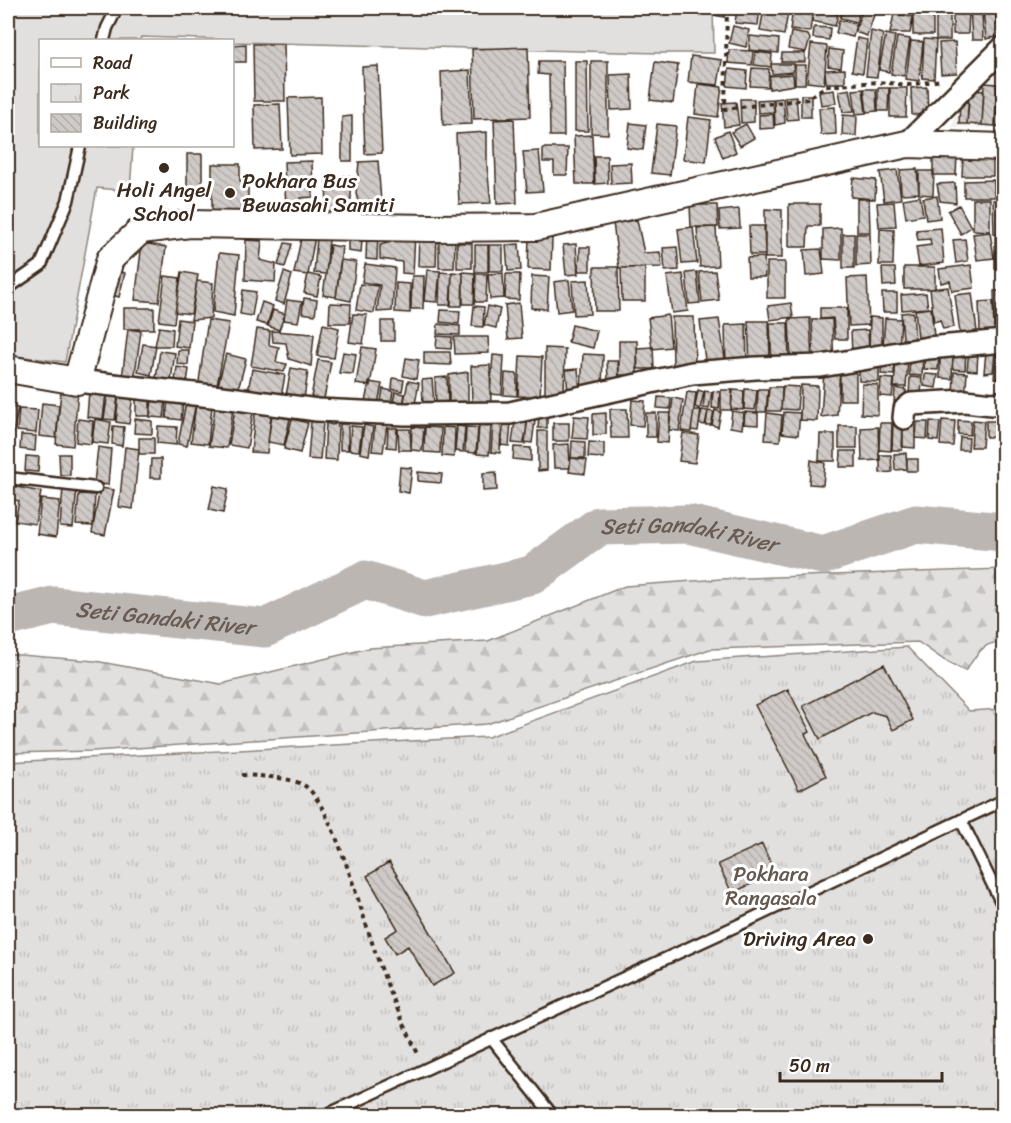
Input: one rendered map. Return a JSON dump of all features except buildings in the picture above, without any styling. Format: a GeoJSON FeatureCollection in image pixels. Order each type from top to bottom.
{"type":"FeatureCollection","features":[{"type":"Feature","properties":{"kind":"street"},"geometry":{"type":"LineString","coordinates":[[907,144],[1004,47]]}},
{"type":"Feature","properties":{"kind":"street"},"geometry":{"type":"LineString","coordinates":[[77,381],[110,259],[141,230],[190,224],[431,228],[536,227],[907,144],[1004,147]]}},
{"type":"Feature","properties":{"kind":"street"},"geometry":{"type":"LineString","coordinates":[[8,369],[77,381],[219,396],[317,410],[405,414],[510,413],[692,374],[756,368],[820,366],[928,348],[1004,341]]}},
{"type":"Feature","properties":{"kind":"street"},"geometry":{"type":"LineString","coordinates":[[904,418],[905,409],[911,404],[965,401],[992,404],[1004,402]]}},
{"type":"Feature","properties":{"kind":"lane"},"geometry":{"type":"LineString","coordinates":[[104,39],[117,8]]}},
{"type":"Feature","properties":{"kind":"lane"},"geometry":{"type":"LineString","coordinates":[[8,288],[41,266],[68,201],[80,147]]}},
{"type":"Feature","properties":{"kind":"lane"},"geometry":{"type":"LineString","coordinates":[[8,478],[96,488]]}},
{"type":"Feature","properties":{"kind":"lane"},"geometry":{"type":"LineString","coordinates":[[324,1116],[1004,800]]}},
{"type":"Feature","properties":{"kind":"lane"},"geometry":{"type":"LineString","coordinates":[[961,820],[1004,908]]}},
{"type":"Feature","properties":{"kind":"lane"},"geometry":{"type":"LineString","coordinates":[[491,1038],[553,1116]]}},
{"type":"Feature","properties":{"kind":"path"},"geometry":{"type":"LineString","coordinates":[[727,8],[725,109],[807,99],[826,86],[878,82],[908,85],[976,74]]}},
{"type":"Feature","properties":{"kind":"path"},"geometry":{"type":"LineString","coordinates":[[884,8],[943,13],[973,9],[1004,10]]}},
{"type":"Feature","properties":{"kind":"path"},"geometry":{"type":"LineString","coordinates":[[242,775],[275,778],[305,785],[324,807],[380,964],[404,1026],[425,1068]]}},
{"type":"Feature","properties":{"kind":"shaded area"},"geometry":{"type":"Polygon","coordinates":[[[1003,65],[1003,128],[952,127],[959,99],[1003,65]]]}},
{"type":"Feature","properties":{"kind":"green space"},"geometry":{"type":"Polygon","coordinates":[[[8,8],[713,8],[714,53],[234,42],[234,39],[141,37],[140,39],[39,39],[39,147],[133,147],[130,191],[97,188],[65,362],[8,355],[8,8]]]}},
{"type":"Feature","properties":{"kind":"green space"},"geometry":{"type":"Polygon","coordinates":[[[1003,569],[1003,644],[985,646],[965,671],[918,642],[710,649],[487,724],[93,751],[8,753],[8,654],[95,661],[221,684],[369,648],[488,641],[625,586],[721,579],[1003,569]]]}},
{"type":"Feature","properties":{"kind":"green space","name":"Pokhara Rangasala"},"geometry":{"type":"Polygon","coordinates":[[[907,647],[969,711],[1003,709],[1003,1115],[8,1116],[8,762],[488,737],[697,661],[907,647]]]}},
{"type":"Feature","properties":{"kind":"waterway","name":"Seti Gandaki River"},"geometry":{"type":"LineString","coordinates":[[8,617],[53,606],[265,628],[365,580],[425,599],[532,575],[599,526],[688,524],[823,555],[916,524],[1004,532]]}},
{"type":"Feature","properties":{"kind":"place","name":"Holi Angel School"},"geometry":{"type":"Point","coordinates":[164,168]}},
{"type":"Feature","properties":{"kind":"place","name":"Pokhara Bus Bewasahi Samiti"},"geometry":{"type":"Point","coordinates":[230,193]}},
{"type":"Feature","properties":{"kind":"place","name":"Driving Area"},"geometry":{"type":"Point","coordinates":[868,939]}}]}
